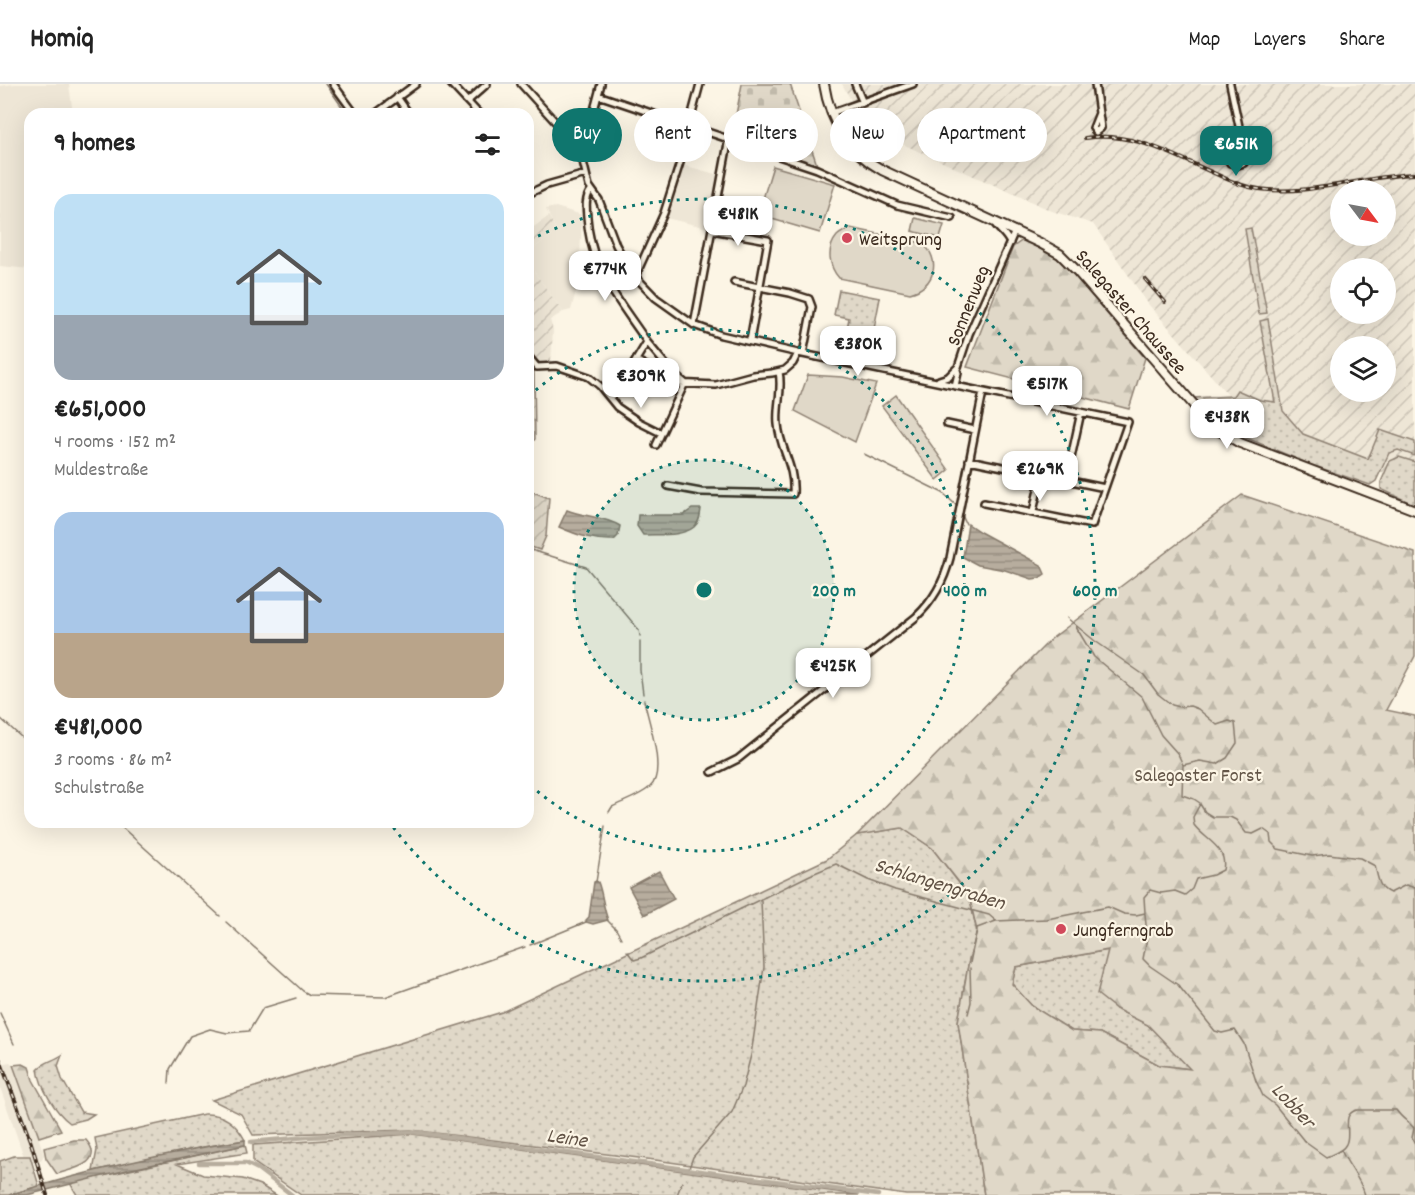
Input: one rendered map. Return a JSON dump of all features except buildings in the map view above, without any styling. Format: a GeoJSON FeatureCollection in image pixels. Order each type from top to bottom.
{"type":"FeatureCollection","features":[{"type":"Feature","properties":{"kind":"main road","name":"Salegaster Chaussee"},"geometry":{"type":"LineString","coordinates":[[824,84],[830,109]]}},
{"type":"Feature","properties":{"kind":"main road","name":"Salegaster Chaussee"},"geometry":{"type":"LineString","coordinates":[[870,162],[1047,246],[1066,259],[1207,420],[1232,438],[1415,510]]}},
{"type":"Feature","properties":{"kind":"street"},"geometry":{"type":"LineString","coordinates":[[333,84],[351,108]]}},
{"type":"Feature","properties":{"kind":"street"},"geometry":{"type":"LineString","coordinates":[[383,108],[416,84]]}},
{"type":"Feature","properties":{"kind":"street"},"geometry":{"type":"LineString","coordinates":[[451,84],[474,108]]}},
{"type":"Feature","properties":{"kind":"street"},"geometry":{"type":"LineString","coordinates":[[468,101],[487,84]]}},
{"type":"Feature","properties":{"kind":"street"},"geometry":{"type":"LineString","coordinates":[[521,84],[552,119]]}},
{"type":"Feature","properties":{"kind":"street"},"geometry":{"type":"LineString","coordinates":[[595,108],[601,84]]}},
{"type":"Feature","properties":{"kind":"street"},"geometry":{"type":"LineString","coordinates":[[694,108],[700,84]]}},
{"type":"Feature","properties":{"kind":"street"},"geometry":{"type":"LineString","coordinates":[[855,84],[863,103]]}},
{"type":"Feature","properties":{"kind":"street"},"geometry":{"type":"LineString","coordinates":[[847,108],[913,84]]}},
{"type":"Feature","properties":{"kind":"street"},"geometry":{"type":"LineString","coordinates":[[1095,84],[1099,113]]}},
{"type":"Feature","properties":{"kind":"street"},"geometry":{"type":"LineString","coordinates":[[1230,84],[1245,159],[1244,163],[1230,164],[1240,136]]}},
{"type":"Feature","properties":{"kind":"street"},"geometry":{"type":"LineString","coordinates":[[598,95],[638,108]]}},
{"type":"Feature","properties":{"kind":"street"},"geometry":{"type":"LineString","coordinates":[[397,97],[405,108]]}},
{"type":"Feature","properties":{"kind":"street"},"geometry":{"type":"LineString","coordinates":[[584,162],[591,190],[603,208],[620,252],[635,277],[656,298],[694,325],[750,342],[1128,422],[1092,525],[984,503]]}},
{"type":"Feature","properties":{"kind":"street"},"geometry":{"type":"LineString","coordinates":[[635,277],[663,213],[679,162]]}},
{"type":"Feature","properties":{"kind":"street"},"geometry":{"type":"LineString","coordinates":[[694,325],[725,162]]}},
{"type":"Feature","properties":{"kind":"street"},"geometry":{"type":"LineString","coordinates":[[797,162],[897,205],[952,218]]}},
{"type":"Feature","properties":{"kind":"street"},"geometry":{"type":"LineString","coordinates":[[534,190],[586,174]]}},
{"type":"Feature","properties":{"kind":"street"},"geometry":{"type":"LineString","coordinates":[[591,190],[587,198],[587,224],[597,262],[615,297],[647,342],[671,371],[685,383]]}},
{"type":"Feature","properties":{"kind":"street"},"geometry":{"type":"LineString","coordinates":[[994,222],[1010,243]]}},
{"type":"Feature","properties":{"kind":"street"},"geometry":{"type":"LineString","coordinates":[[712,230],[768,240],[750,342]]}},
{"type":"Feature","properties":{"kind":"street","name":"Sonnenweg"},"geometry":{"type":"LineString","coordinates":[[938,381],[957,370],[969,334],[1015,231]]}},
{"type":"Feature","properties":{"kind":"street"},"geometry":{"type":"LineString","coordinates":[[636,360],[675,383],[716,385],[753,375],[779,372],[793,363],[800,353],[812,308],[811,302],[804,296],[734,282]]}},
{"type":"Feature","properties":{"kind":"street"},"geometry":{"type":"LineString","coordinates":[[610,398],[622,384],[647,342]]}},
{"type":"Feature","properties":{"kind":"street"},"geometry":{"type":"LineString","coordinates":[[534,365],[539,367],[557,366],[589,377],[617,407],[661,433]]}},
{"type":"Feature","properties":{"kind":"street"},"geometry":{"type":"LineString","coordinates":[[955,386],[957,370]]}},
{"type":"Feature","properties":{"kind":"street"},"geometry":{"type":"LineString","coordinates":[[668,486],[701,492],[793,494],[793,474],[777,423],[781,384],[779,372]]}},
{"type":"Feature","properties":{"kind":"street"},"geometry":{"type":"LineString","coordinates":[[656,445],[685,383]]}},
{"type":"Feature","properties":{"kind":"street"},"geometry":{"type":"LineString","coordinates":[[712,772],[738,759],[929,605],[947,568],[983,392]]}},
{"type":"Feature","properties":{"kind":"street"},"geometry":{"type":"LineString","coordinates":[[1066,481],[1081,412]]}},
{"type":"Feature","properties":{"kind":"street"},"geometry":{"type":"LineString","coordinates":[[947,424],[975,430]]}},
{"type":"Feature","properties":{"kind":"street"},"geometry":{"type":"LineString","coordinates":[[969,460],[1105,488]]}},
{"type":"Feature","properties":{"kind":"street"},"geometry":{"type":"LineString","coordinates":[[1033,512],[1041,476]]}},
{"type":"Feature","properties":{"kind":"shaded area"},"geometry":{"type":"Polygon","coordinates":[[[69,84],[72,108],[24,108],[24,268],[0,266],[0,86],[69,84]]]}},
{"type":"Feature","properties":{"kind":"shaded area"},"geometry":{"type":"Polygon","coordinates":[[[842,84],[1415,84],[1415,486],[1250,420],[1149,305],[1093,224],[1052,211],[943,162],[1047,162],[1047,108],[917,108],[917,151],[905,145],[905,108],[855,108],[842,84]]]}},
{"type":"Feature","properties":{"kind":"shaded area"},"geometry":{"type":"Polygon","coordinates":[[[683,165],[719,175],[708,228],[666,218],[683,165]]]}},
{"type":"Feature","properties":{"kind":"shaded area"},"geometry":{"type":"Polygon","coordinates":[[[556,207],[582,215],[579,280],[571,310],[563,312],[534,271],[534,248],[557,232],[546,209],[556,207]]]}},
{"type":"Feature","properties":{"kind":"shaded area"},"geometry":{"type":"Polygon","coordinates":[[[549,216],[557,232],[534,248],[534,227],[549,216]]]}},
{"type":"Feature","properties":{"kind":"shaded area"},"geometry":{"type":"Polygon","coordinates":[[[534,271],[563,312],[550,320],[553,330],[551,362],[536,364],[534,361],[534,271]]]}},
{"type":"Feature","properties":{"kind":"shaded area"},"geometry":{"type":"Polygon","coordinates":[[[692,509],[701,509],[699,521],[694,527],[683,532],[643,535],[637,526],[638,515],[683,515],[692,509]]]}},
{"type":"Feature","properties":{"kind":"shaded area"},"geometry":{"type":"Polygon","coordinates":[[[567,510],[601,518],[620,526],[618,536],[614,540],[600,540],[559,527],[567,510]]]}},
{"type":"Feature","properties":{"kind":"shaded area"},"geometry":{"type":"Polygon","coordinates":[[[968,524],[1041,565],[1045,574],[1032,579],[1005,570],[978,565],[963,557],[968,524]]]}},
{"type":"Feature","properties":{"kind":"shaded area"},"geometry":{"type":"Polygon","coordinates":[[[659,871],[674,899],[644,915],[629,887],[659,871]]]}},
{"type":"Feature","properties":{"kind":"shaded area"},"geometry":{"type":"Polygon","coordinates":[[[596,881],[600,887],[608,920],[593,924],[586,920],[589,917],[596,881]]]}},
{"type":"Feature","properties":{"kind":"shaded area"},"geometry":{"type":"Polygon","coordinates":[[[10,1062],[26,1097],[44,1155],[41,1160],[30,1164],[24,1157],[0,1087],[0,1064],[10,1062]]]}},
{"type":"Feature","properties":{"kind":"shaded area"},"geometry":{"type":"Polygon","coordinates":[[[245,1140],[245,1145],[127,1170],[27,1195],[9,1195],[126,1163],[245,1140]]]}},
{"type":"Feature","properties":{"kind":"green space"},"geometry":{"type":"Polygon","coordinates":[[[742,84],[790,84],[798,108],[737,108],[742,84]]]}},
{"type":"Feature","properties":{"kind":"green space"},"geometry":{"type":"Polygon","coordinates":[[[773,166],[835,184],[820,233],[758,215],[773,166]]]}},
{"type":"Feature","properties":{"kind":"green space"},"geometry":{"type":"Polygon","coordinates":[[[915,218],[944,225],[940,238],[912,231],[915,218]]]}},
{"type":"Feature","properties":{"kind":"green space"},"geometry":{"type":"Polygon","coordinates":[[[850,228],[922,243],[928,249],[934,264],[930,279],[919,290],[910,293],[839,278],[831,263],[831,246],[837,236],[850,228]]]}},
{"type":"Feature","properties":{"kind":"green space"},"geometry":{"type":"Polygon","coordinates":[[[1251,228],[1267,313],[1259,314],[1245,229],[1251,228]]]}},
{"type":"Feature","properties":{"kind":"green space"},"geometry":{"type":"Polygon","coordinates":[[[1023,240],[1061,260],[1145,358],[1129,409],[967,367],[1013,247],[1023,240]]]}},
{"type":"Feature","properties":{"kind":"green space"},"geometry":{"type":"Polygon","coordinates":[[[839,290],[880,298],[873,334],[847,329],[849,318],[834,315],[839,290]]]}},
{"type":"Feature","properties":{"kind":"green space"},"geometry":{"type":"Polygon","coordinates":[[[1268,319],[1283,411],[1303,434],[1368,459],[1380,430],[1415,442],[1415,456],[1398,450],[1389,453],[1376,481],[1370,485],[1312,465],[1237,434],[1217,422],[1194,398],[1233,396],[1237,390],[1260,400],[1275,402],[1260,321],[1268,319]]]}},
{"type":"Feature","properties":{"kind":"green space"},"geometry":{"type":"Polygon","coordinates":[[[534,371],[535,439],[534,440],[534,371]]]}},
{"type":"Feature","properties":{"kind":"green space"},"geometry":{"type":"Polygon","coordinates":[[[808,375],[843,377],[876,384],[855,442],[795,411],[808,375]]]}},
{"type":"Feature","properties":{"kind":"green space"},"geometry":{"type":"Polygon","coordinates":[[[896,395],[949,470],[937,480],[882,406],[896,395]]]}},
{"type":"Feature","properties":{"kind":"green space"},"geometry":{"type":"Polygon","coordinates":[[[1399,457],[1415,462],[1415,505],[1381,489],[1381,482],[1390,461],[1399,457]]]}},
{"type":"Feature","properties":{"kind":"green space"},"geometry":{"type":"Polygon","coordinates":[[[534,492],[549,498],[546,536],[540,550],[534,548],[534,492]]]}},
{"type":"Feature","properties":{"kind":"green space","name":"Salegaster Forst"},"geometry":{"type":"Polygon","coordinates":[[[1242,495],[1415,553],[1415,656],[1386,710],[1415,716],[1415,1195],[984,1195],[958,1022],[969,960],[977,931],[969,895],[932,848],[902,828],[857,835],[1051,639],[1242,495]],[[1108,950],[1016,967],[1012,984],[1032,1006],[1072,1031],[1100,1033],[1159,1065],[1190,1069],[1148,1025],[1116,1009],[1097,994],[1108,950]]]}},
{"type":"Feature","properties":{"kind":"green space"},"geometry":{"type":"Polygon","coordinates":[[[902,828],[932,848],[969,896],[977,932],[969,960],[958,1022],[984,1195],[906,1195],[655,1160],[411,1130],[253,1135],[241,1114],[212,1100],[502,1012],[827,859],[857,835],[902,828]]]}},
{"type":"Feature","properties":{"kind":"green space"},"geometry":{"type":"Polygon","coordinates":[[[1109,950],[1116,1009],[1148,1025],[1191,1069],[1159,1065],[1100,1033],[1072,1031],[1032,1006],[1012,984],[1016,967],[1109,950]]]}},
{"type":"Feature","properties":{"kind":"green space"},"geometry":{"type":"Polygon","coordinates":[[[62,1055],[58,1066],[62,1079],[81,1112],[94,1114],[86,1119],[70,1123],[49,1099],[38,1069],[62,1055]]]}},
{"type":"Feature","properties":{"kind":"green space"},"geometry":{"type":"Polygon","coordinates":[[[23,1064],[29,1067],[33,1080],[61,1130],[39,1137],[13,1065],[23,1064]]]}},
{"type":"Feature","properties":{"kind":"green space"},"geometry":{"type":"Polygon","coordinates":[[[204,1114],[217,1115],[228,1120],[245,1140],[93,1171],[97,1150],[95,1138],[204,1114]]]}},
{"type":"Feature","properties":{"kind":"green space"},"geometry":{"type":"Polygon","coordinates":[[[412,1134],[859,1195],[301,1195],[253,1162],[253,1145],[412,1134]]]}},
{"type":"Feature","properties":{"kind":"green space"},"geometry":{"type":"Polygon","coordinates":[[[74,1140],[86,1140],[91,1148],[90,1160],[57,1174],[46,1158],[44,1148],[74,1140]]]}},
{"type":"Feature","properties":{"kind":"green space"},"geometry":{"type":"Polygon","coordinates":[[[245,1145],[247,1153],[177,1164],[203,1175],[243,1179],[260,1185],[276,1195],[77,1195],[70,1183],[245,1145]]]}},
{"type":"Feature","properties":{"kind":"green space"},"geometry":{"type":"Polygon","coordinates":[[[14,1156],[30,1156],[39,1186],[9,1195],[0,1195],[0,1161],[14,1156]]]}},
{"type":"Feature","properties":{"kind":"waterway"},"geometry":{"type":"LineString","coordinates":[[326,84],[343,108]]}},
{"type":"Feature","properties":{"kind":"waterway"},"geometry":{"type":"LineString","coordinates":[[864,454],[943,493],[957,506]]}},
{"type":"Feature","properties":{"kind":"waterway"},"geometry":{"type":"LineString","coordinates":[[962,515],[966,524]]}},
{"type":"Feature","properties":{"kind":"waterway"},"geometry":{"type":"LineString","coordinates":[[534,551],[586,567],[639,630],[640,636]]}},
{"type":"Feature","properties":{"kind":"waterway"},"geometry":{"type":"LineString","coordinates":[[1067,618],[1095,641],[1144,675],[1158,694],[1172,705],[1198,709],[1217,725],[1229,721],[1235,723],[1237,743],[1227,758],[1217,764],[1200,761],[1183,765],[1182,795],[1200,803]]}},
{"type":"Feature","properties":{"kind":"waterway"},"geometry":{"type":"LineString","coordinates":[[1076,627],[1094,657],[1142,697],[1161,735],[1178,754],[1183,765]]}},
{"type":"Feature","properties":{"kind":"waterway"},"geometry":{"type":"LineString","coordinates":[[640,642],[643,694]]}},
{"type":"Feature","properties":{"kind":"waterway"},"geometry":{"type":"LineString","coordinates":[[609,812],[612,807],[646,790],[655,780],[657,759],[644,700]]}},
{"type":"Feature","properties":{"kind":"waterway","name":"Schlangengraben"},"geometry":{"type":"LineString","coordinates":[[0,718],[24,740]]}},
{"type":"Feature","properties":{"kind":"waterway","name":"Schlangengraben"},"geometry":{"type":"LineString","coordinates":[[627,951],[634,960],[641,958],[836,864],[895,890],[989,915],[996,921],[1047,919],[1108,907],[1124,914],[1145,913],[1144,897],[1150,890],[1161,893],[1175,891],[1185,895],[1192,889],[1196,879],[1223,870],[1224,862],[1219,850],[1194,825],[1193,817],[1200,804],[1205,812],[1213,817],[1230,817],[1236,820],[1246,833],[1253,834],[1263,829],[1270,834],[1271,842],[1278,849],[1312,856],[1329,854],[1360,858],[1375,866],[1381,885],[1390,893],[1406,885],[1415,888]]}},
{"type":"Feature","properties":{"kind":"waterway"},"geometry":{"type":"LineString","coordinates":[[596,882],[605,826]]}},
{"type":"Feature","properties":{"kind":"waterway","name":"Schlangengraben"},"geometry":{"type":"LineString","coordinates":[[123,828],[220,916]]}},
{"type":"Feature","properties":{"kind":"waterway"},"geometry":{"type":"LineString","coordinates":[[689,1168],[693,1157],[732,1112],[743,1086],[751,1055],[764,967],[761,901]]}},
{"type":"Feature","properties":{"kind":"waterway","name":"Lobber"},"geometry":{"type":"LineString","coordinates":[[1145,914],[1147,935]]}},
{"type":"Feature","properties":{"kind":"waterway","name":"Schlangengraben"},"geometry":{"type":"LineString","coordinates":[[607,920],[621,938]]}},
{"type":"Feature","properties":{"kind":"waterway"},"geometry":{"type":"LineString","coordinates":[[970,963],[977,928],[996,921]]}},
{"type":"Feature","properties":{"kind":"waterway","name":"Schlangengraben"},"geometry":{"type":"LineString","coordinates":[[226,922],[310,995],[385,997],[525,947]]}},
{"type":"Feature","properties":{"kind":"waterway","name":"Schlangengraben"},"geometry":{"type":"LineString","coordinates":[[530,945],[586,922]]}},
{"type":"Feature","properties":{"kind":"waterway","name":"Lobber"},"geometry":{"type":"LineString","coordinates":[[1147,938],[1143,959],[1178,985],[1215,1031],[1222,1033],[1235,1030],[1244,1044],[1263,1096],[1275,1105],[1305,1142],[1326,1157],[1345,1146],[1348,1119],[1352,1112],[1396,1110],[1414,1128],[1412,1138],[1415,1144]]}},
{"type":"Feature","properties":{"kind":"waterway"},"geometry":{"type":"LineString","coordinates":[[968,1014],[971,1002],[970,968]]}},
{"type":"Feature","properties":{"kind":"waterway"},"geometry":{"type":"LineString","coordinates":[[169,1083],[170,1069],[190,1036],[210,1029],[227,1033],[249,1031],[263,1008],[296,998]]}},
{"type":"Feature","properties":{"kind":"waterway"},"geometry":{"type":"LineString","coordinates":[[0,1013],[14,1044]]}},
{"type":"Feature","properties":{"kind":"waterway","name":"Leine"},"geometry":{"type":"LineString","coordinates":[[251,1142],[413,1132],[878,1195]]}},
{"type":"Feature","properties":{"kind":"waterway"},"geometry":{"type":"LineString","coordinates":[[1341,1150],[1365,1195]]}},
{"type":"Feature","properties":{"kind":"waterway"},"geometry":{"type":"LineString","coordinates":[[199,1163],[246,1163],[258,1169],[292,1195]]}},
{"type":"Feature","properties":{"kind":"waterway"},"geometry":{"type":"LineString","coordinates":[[677,1195],[682,1182]]}},
{"type":"Feature","properties":{"kind":"railway"},"geometry":{"type":"LineString","coordinates":[[1085,138],[1103,137],[1136,141],[1168,152],[1237,183],[1259,189],[1298,190],[1415,174]]}},
{"type":"Feature","properties":{"kind":"railway"},"geometry":{"type":"LineString","coordinates":[[1145,279],[1165,302]]}},
{"type":"Feature","properties":{"kind":"railway"},"geometry":{"type":"LineString","coordinates":[[0,1060],[31,1143],[47,1195]]}},
{"type":"Feature","properties":{"kind":"place","name":"Weitsprung"},"geometry":{"type":"Point","coordinates":[847,238]}},
{"type":"Feature","properties":{"kind":"place","name":"Jungferngrab"},"geometry":{"type":"Point","coordinates":[1061,929]}}]}
